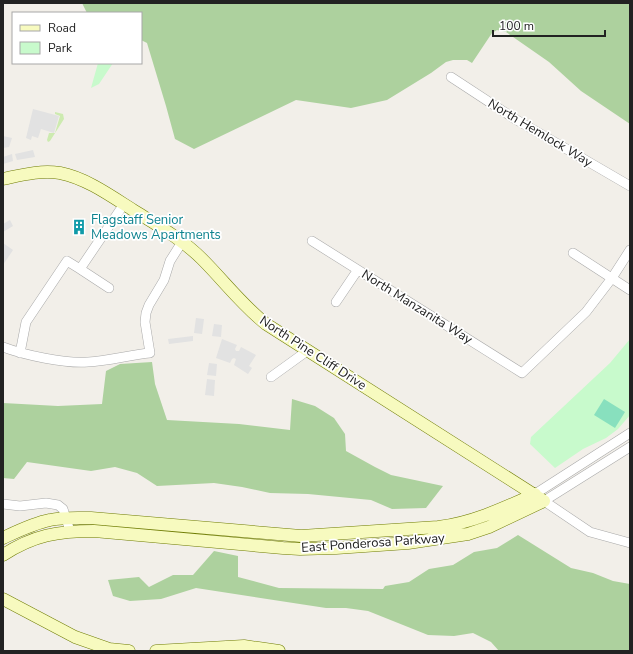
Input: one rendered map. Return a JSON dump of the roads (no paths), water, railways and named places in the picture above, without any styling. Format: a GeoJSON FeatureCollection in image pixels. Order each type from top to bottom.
{"type":"FeatureCollection","features":[{"type":"Feature","properties":{"kind":"street","name":"North Hemlock Way"},"geometry":{"type":"LineString","coordinates":[[451,77],[515,119],[630,186]]}},
{"type":"Feature","properties":{"kind":"street","name":"North Pine Cliff Drive"},"geometry":{"type":"LineString","coordinates":[[3,179],[32,172],[58,173],[75,177],[124,204],[182,242],[202,259],[257,317],[307,351],[540,498],[590,532],[630,543]]}},
{"type":"Feature","properties":{"kind":"street"},"geometry":{"type":"LineString","coordinates":[[80,269],[124,204]]}},
{"type":"Feature","properties":{"kind":"street","name":"North Manzanita Way"},"geometry":{"type":"LineString","coordinates":[[312,241],[522,373],[586,312],[612,278]]}},
{"type":"Feature","properties":{"kind":"street"},"geometry":{"type":"LineString","coordinates":[[3,347],[20,353],[65,361],[88,363],[150,352],[145,322],[146,313],[164,280],[170,260],[182,242]]}},
{"type":"Feature","properties":{"kind":"street"},"geometry":{"type":"LineString","coordinates":[[612,278],[630,250]]}},
{"type":"Feature","properties":{"kind":"street"},"geometry":{"type":"LineString","coordinates":[[573,253],[630,290]]}},
{"type":"Feature","properties":{"kind":"street"},"geometry":{"type":"LineString","coordinates":[[20,353],[26,322],[67,261],[109,288]]}},
{"type":"Feature","properties":{"kind":"street"},"geometry":{"type":"LineString","coordinates":[[336,302],[357,270]]}},
{"type":"Feature","properties":{"kind":"street"},"geometry":{"type":"LineString","coordinates":[[271,377],[307,351]]}},
{"type":"Feature","properties":{"kind":"street","name":"East Ponderosa Parkway"},"geometry":{"type":"LineString","coordinates":[[540,498],[630,433]]}},
{"type":"Feature","properties":{"kind":"street","name":"East Ponderosa Parkway"},"geometry":{"type":"LineString","coordinates":[[3,555],[31,540],[70,531],[94,531],[300,549],[408,543],[447,532],[460,523],[540,498],[630,447]]}},
{"type":"Feature","properties":{"kind":"street"},"geometry":{"type":"LineString","coordinates":[[3,504],[20,506],[46,503],[60,506],[70,531]]}},
{"type":"Feature","properties":{"kind":"street","name":"East Ponderosa Parkway"},"geometry":{"type":"LineString","coordinates":[[3,538],[32,525],[51,519],[66,518],[91,518],[301,536],[447,532]]}},
{"type":"Feature","properties":{"kind":"street"},"geometry":{"type":"LineString","coordinates":[[3,599],[75,638],[109,649],[129,651]]}},
{"type":"Feature","properties":{"kind":"street"},"geometry":{"type":"LineString","coordinates":[[156,651],[244,646],[279,651]]}},
{"type":"Feature","properties":{"kind":"place","name":"Flagstaff Senior Meadows Apartments"},"geometry":{"type":"Point","coordinates":[79,227]}}]}
